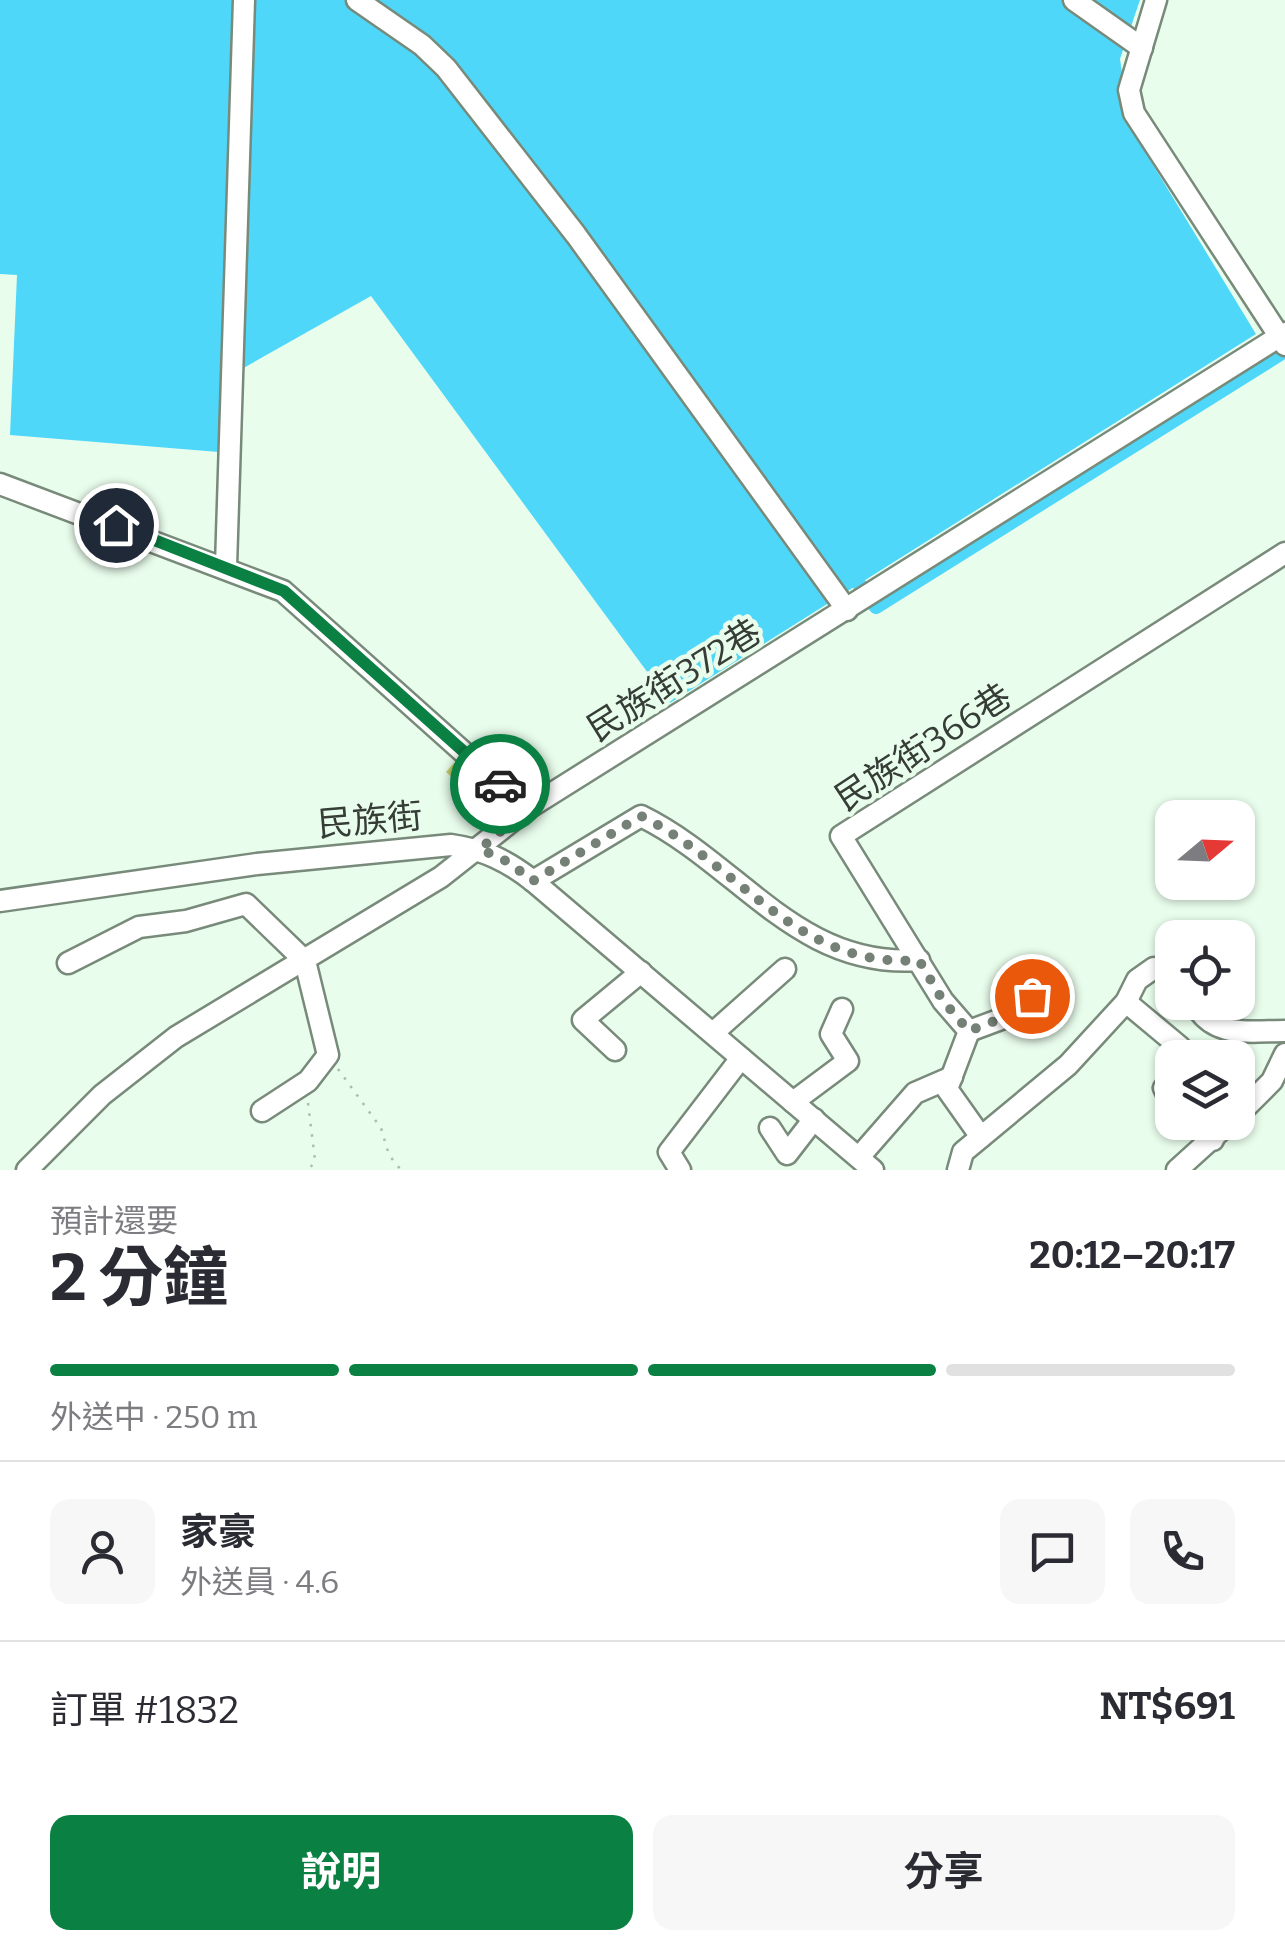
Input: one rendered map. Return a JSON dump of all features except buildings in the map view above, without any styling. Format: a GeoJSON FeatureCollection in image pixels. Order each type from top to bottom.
{"type":"FeatureCollection","features":[{"type":"Feature","properties":{"kind":"street"},"geometry":{"type":"LineString","coordinates":[[226,566],[244,0]]}},
{"type":"Feature","properties":{"kind":"street"},"geometry":{"type":"LineString","coordinates":[[357,0],[422,44],[446,68],[857,603]]}},
{"type":"Feature","properties":{"kind":"street"},"geometry":{"type":"LineString","coordinates":[[1074,0],[1142,48]]}},
{"type":"Feature","properties":{"kind":"street"},"geometry":{"type":"LineString","coordinates":[[1156,0],[1128,90],[1134,113],[1283,338]]}},
{"type":"Feature","properties":{"kind":"street","name":"民族街372巷"},"geometry":{"type":"LineString","coordinates":[[27,1170],[102,1095],[176,1037],[305,961],[480,849],[527,809],[1283,338]]}},
{"type":"Feature","properties":{"kind":"street"},"geometry":{"type":"LineString","coordinates":[[0,484],[284,591],[527,809]]}},
{"type":"Feature","properties":{"kind":"street","name":"民族街366巷"},"geometry":{"type":"LineString","coordinates":[[919,960],[842,836],[1285,554]]}},
{"type":"Feature","properties":{"kind":"street"},"geometry":{"type":"LineString","coordinates":[[533,881],[641,816],[811,938],[864,958],[919,960],[943,1001],[969,1031]]}},
{"type":"Feature","properties":{"kind":"street","name":"民族街"},"geometry":{"type":"LineString","coordinates":[[0,901],[257,864],[416,848],[480,849],[508,862],[533,881],[866,1163]]}},
{"type":"Feature","properties":{"kind":"street"},"geometry":{"type":"LineString","coordinates":[[68,963],[139,928],[186,921],[246,904],[305,961],[328,1055],[308,1082],[262,1111]]}},
{"type":"Feature","properties":{"kind":"street"},"geometry":{"type":"LineString","coordinates":[[958,1170],[963,1152],[1068,1064],[1126,1002],[1137,980],[1154,968]]}},
{"type":"Feature","properties":{"kind":"street"},"geometry":{"type":"LineString","coordinates":[[713,1032],[757,998],[785,969]]}},
{"type":"Feature","properties":{"kind":"street"},"geometry":{"type":"LineString","coordinates":[[615,1050],[583,1020],[641,972]]}},
{"type":"Feature","properties":{"kind":"street"},"geometry":{"type":"LineString","coordinates":[[980,1137],[947,1088],[969,1031],[1018,1012],[1032,996]]}},
{"type":"Feature","properties":{"kind":"street"},"geometry":{"type":"LineString","coordinates":[[1126,1002],[1167,1040]]}},
{"type":"Feature","properties":{"kind":"street"},"geometry":{"type":"LineString","coordinates":[[792,1102],[848,1061],[831,1034],[842,1009]]}},
{"type":"Feature","properties":{"kind":"street"},"geometry":{"type":"LineString","coordinates":[[1213,1020],[1234,1032],[1285,1031]]}},
{"type":"Feature","properties":{"kind":"street"},"geometry":{"type":"LineString","coordinates":[[1255,1098],[1272,1081],[1285,1054]]}},
{"type":"Feature","properties":{"kind":"street"},"geometry":{"type":"LineString","coordinates":[[680,1170],[669,1152],[741,1058]]}},
{"type":"Feature","properties":{"kind":"street"},"geometry":{"type":"LineString","coordinates":[[866,1163],[916,1093],[952,1077]]}},
{"type":"Feature","properties":{"kind":"street"},"geometry":{"type":"LineString","coordinates":[[770,1128],[787,1154],[814,1119]]}},
{"type":"Feature","properties":{"kind":"street"},"geometry":{"type":"LineString","coordinates":[[1177,1170],[1212,1140]]}},
{"type":"Feature","properties":{"kind":"path"},"geometry":{"type":"LineString","coordinates":[[328,1055],[381,1128],[389,1155],[401,1170]]}},
{"type":"Feature","properties":{"kind":"path"},"geometry":{"type":"LineString","coordinates":[[308,1082],[316,1160],[309,1170]]}},
{"type":"Feature","properties":{"kind":"water"},"geometry":{"type":"Polygon","coordinates":[[[0,0],[1140,0],[1120,59],[1130,127],[1256,334],[670,703],[371,296],[240,370],[231,453],[10,435],[17,275],[0,274],[0,0]]]}},
{"type":"Feature","properties":{"kind":"waterway"},"geometry":{"type":"LineString","coordinates":[[848,569],[876,607],[1285,351]]}},
{"type":"Feature","properties":{"kind":"way so far"},"geometry":{"type":"LineString","coordinates":[[500,784],[527,809],[480,849],[508,862],[533,881],[641,816],[811,938],[864,958],[919,960],[943,1001],[969,1031],[1018,1012],[1032,996]]}},
{"type":"Feature","properties":{"kind":"route"},"geometry":{"type":"LineString","coordinates":[[116,525],[284,591],[500,784]]}}]}
